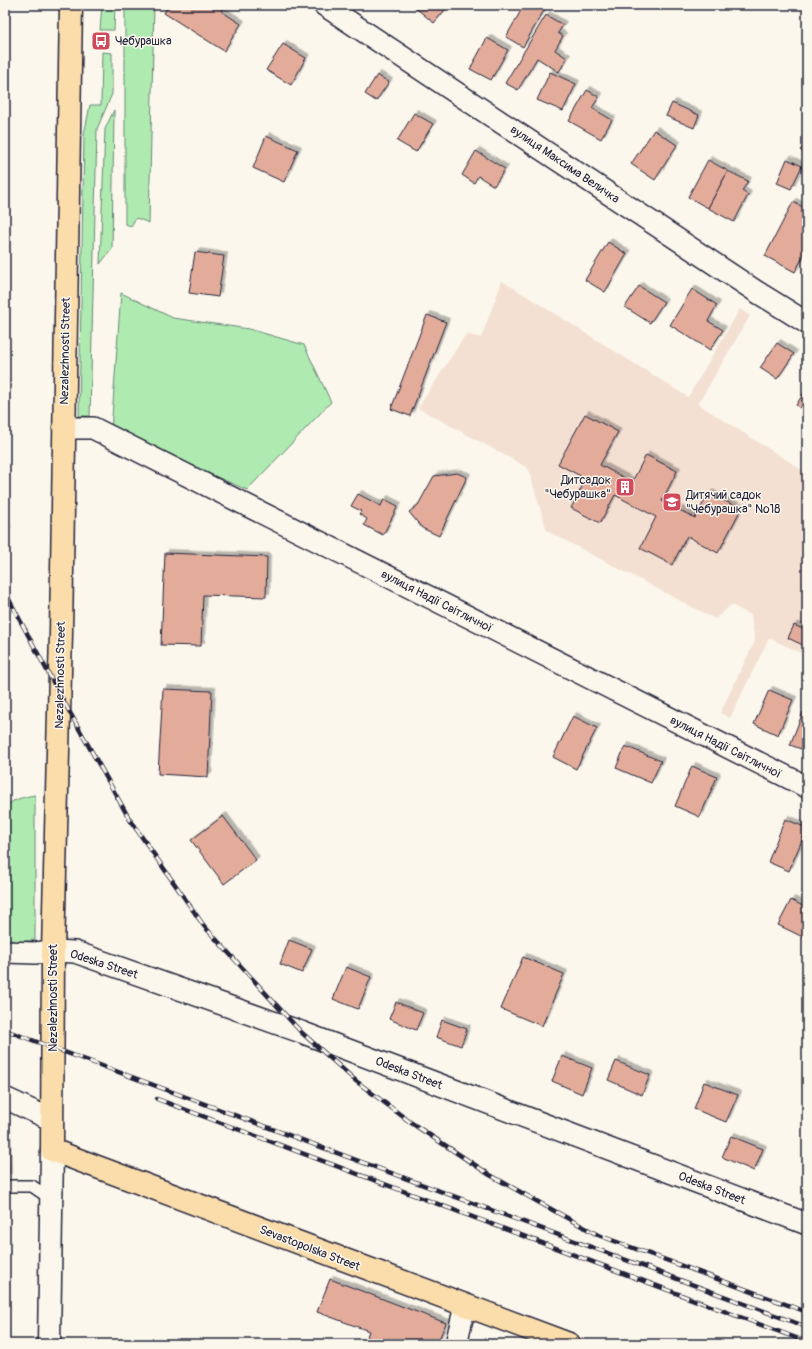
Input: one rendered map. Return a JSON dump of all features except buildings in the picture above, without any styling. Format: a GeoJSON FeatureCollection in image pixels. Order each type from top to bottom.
{"type":"FeatureCollection","features":[{"type":"Feature","properties":{"kind":"main road","name":"Nezalezhnosti Street"},"geometry":{"type":"LineString","coordinates":[[49,1344],[53,951],[58,762],[71,5]]}},
{"type":"Feature","properties":{"kind":"main road","name":"Sevastopolska Street"},"geometry":{"type":"LineString","coordinates":[[52,1150],[569,1344]]}},
{"type":"Feature","properties":{"kind":"street","name":"вулиця Максима Величка"},"geometry":{"type":"LineString","coordinates":[[324,5],[757,292],[807,323]]}},
{"type":"Feature","properties":{"kind":"street","name":"вулиця Надії Світличної"},"geometry":{"type":"LineString","coordinates":[[64,428],[93,428],[807,787]]}},
{"type":"Feature","properties":{"kind":"street","name":"Odeska Street"},"geometry":{"type":"LineString","coordinates":[[5,952],[75,952],[301,1032],[807,1224]]}},
{"type":"Feature","properties":{"kind":"street"},"geometry":{"type":"LineString","coordinates":[[5,1098],[52,1120]]}},
{"type":"Feature","properties":{"kind":"street"},"geometry":{"type":"LineString","coordinates":[[456,1344],[465,1306]]}},
{"type":"Feature","properties":{"kind":"lane"},"geometry":{"type":"LineString","coordinates":[[5,1186],[32,1186],[51,1199]]}},
{"type":"Feature","properties":{"kind":"shaded area","name":"Дитячий садок \"Чебурашка\" №18"},"geometry":{"type":"Polygon","coordinates":[[[502,281],[688,397],[740,309],[750,316],[698,404],[807,473],[807,656],[769,638],[730,718],[720,713],[755,641],[751,615],[731,605],[715,619],[547,531],[528,468],[418,408],[466,334],[481,338],[502,281]]]}},
{"type":"Feature","properties":{"kind":"shaded area"},"geometry":{"type":"Polygon","coordinates":[[[5,507],[12,527],[5,533],[5,507]]]}},
{"type":"Feature","properties":{"kind":"green space"},"geometry":{"type":"Polygon","coordinates":[[[102,5],[115,5],[114,30],[100,30],[102,5]]]}},
{"type":"Feature","properties":{"kind":"green space"},"geometry":{"type":"Polygon","coordinates":[[[154,5],[149,223],[136,218],[131,226],[125,224],[125,6],[154,5]]]}},
{"type":"Feature","properties":{"kind":"green space"},"geometry":{"type":"Polygon","coordinates":[[[102,52],[112,53],[112,94],[97,129],[90,416],[79,416],[84,135],[90,105],[101,105],[102,52]]]}},
{"type":"Feature","properties":{"kind":"green space"},"geometry":{"type":"Polygon","coordinates":[[[114,110],[112,249],[100,264],[105,129],[114,110]]]}},
{"type":"Feature","properties":{"kind":"green space"},"geometry":{"type":"Polygon","coordinates":[[[121,293],[173,318],[249,329],[304,345],[331,402],[247,490],[111,431],[121,293]]]}},
{"type":"Feature","properties":{"kind":"green space"},"geometry":{"type":"Polygon","coordinates":[[[35,795],[35,940],[16,942],[5,937],[5,807],[15,800],[35,795]]]}},
{"type":"Feature","properties":{"kind":"railway"},"geometry":{"type":"LineString","coordinates":[[5,592],[59,693],[130,820],[204,926],[301,1032],[356,1081],[410,1122],[490,1175],[540,1203],[598,1235],[807,1312]]}},
{"type":"Feature","properties":{"kind":"railway"},"geometry":{"type":"LineString","coordinates":[[5,1030],[807,1327]]}},
{"type":"Feature","properties":{"kind":"railway"},"geometry":{"type":"LineString","coordinates":[[157,1099],[807,1342]]}},
{"type":"Feature","properties":{"kind":"place","name":"Чебурашка"},"geometry":{"type":"Point","coordinates":[101,41]}},
{"type":"Feature","properties":{"kind":"place","name":"Дитсадок \"Чебурашка\""},"geometry":{"type":"Point","coordinates":[625,487]}},
{"type":"Feature","properties":{"kind":"place","name":"Дитячий садок \"Чебурашка\" №18"},"geometry":{"type":"Point","coordinates":[672,502]}}]}
